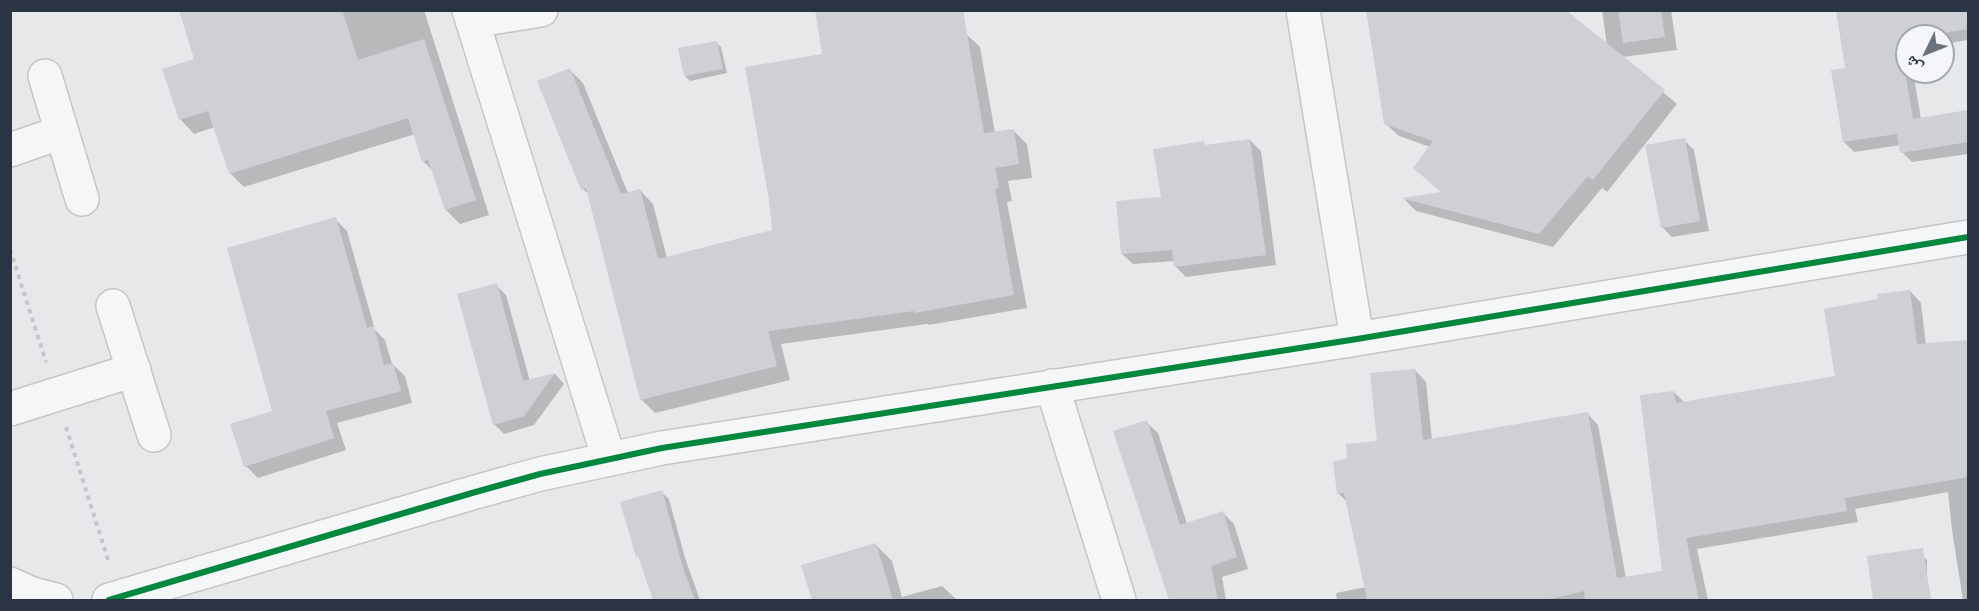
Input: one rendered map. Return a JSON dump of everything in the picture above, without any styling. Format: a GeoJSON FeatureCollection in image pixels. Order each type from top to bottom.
{"type":"FeatureCollection","features":[{"type":"Feature","properties":{"kind":"street"},"geometry":{"type":"LineString","coordinates":[[541,10],[471,16],[609,459]]}},
{"type":"Feature","properties":{"kind":"street"},"geometry":{"type":"LineString","coordinates":[[1303,10],[1357,339]]}},
{"type":"Feature","properties":{"kind":"street"},"geometry":{"type":"LineString","coordinates":[[45,76],[82,199]]}},
{"type":"Feature","properties":{"kind":"street"},"geometry":{"type":"LineString","coordinates":[[10,150],[62,132]]}},
{"type":"Feature","properties":{"kind":"street"},"geometry":{"type":"LineString","coordinates":[[109,600],[472,493],[540,474],[609,459],[717,438],[1357,339],[1968,237]]}},
{"type":"Feature","properties":{"kind":"street"},"geometry":{"type":"LineString","coordinates":[[113,306],[154,435]]}},
{"type":"Feature","properties":{"kind":"street"},"geometry":{"type":"LineString","coordinates":[[10,409],[134,370]]}},
{"type":"Feature","properties":{"kind":"street"},"geometry":{"type":"LineString","coordinates":[[1052,386],[1119,600]]}},
{"type":"Feature","properties":{"kind":"street"},"geometry":{"type":"LineString","coordinates":[[10,584],[32,594],[56,600]]}},
{"type":"Feature","properties":{"kind":"building"},"geometry":{"type":"Polygon","coordinates":[[[179,10],[342,10],[358,60],[424,39],[476,200],[445,210],[428,160],[422,162],[408,118],[229,174],[208,111],[179,120],[162,69],[194,59],[179,10]]]}},
{"type":"Feature","properties":{"kind":"building"},"geometry":{"type":"Polygon","coordinates":[[[815,10],[963,10],[984,133],[1014,129],[1019,164],[995,168],[999,188],[995,189],[1014,295],[914,313],[914,311],[768,331],[777,366],[640,400],[586,188],[581,190],[537,81],[570,68],[621,194],[640,189],[658,259],[772,230],[769,200],[745,67],[822,54],[815,10]]]}},
{"type":"Feature","properties":{"kind":"building"},"geometry":{"type":"Polygon","coordinates":[[[1366,10],[1566,10],[1665,90],[1593,180],[1588,176],[1539,234],[1401,198],[1441,192],[1413,168],[1433,141],[1384,124],[1366,10]]]}},
{"type":"Feature","properties":{"kind":"building"},"geometry":{"type":"Polygon","coordinates":[[[1618,10],[1661,10],[1665,37],[1623,43],[1618,10]]]}},
{"type":"Feature","properties":{"kind":"building"},"geometry":{"type":"Polygon","coordinates":[[[1836,10],[1968,10],[1968,29],[1955,31],[1955,24],[1895,24],[1895,84],[1907,84],[1913,119],[1968,110],[1968,142],[1900,153],[1897,134],[1843,142],[1831,70],[1845,68],[1836,10]]]}},
{"type":"Feature","properties":{"kind":"building"},"geometry":{"type":"Polygon","coordinates":[[[717,41],[723,69],[684,76],[678,48],[717,41]]]}},
{"type":"Feature","properties":{"kind":"building"},"geometry":{"type":"Polygon","coordinates":[[[1685,138],[1700,221],[1661,228],[1645,145],[1685,138]]]}},
{"type":"Feature","properties":{"kind":"building"},"geometry":{"type":"Polygon","coordinates":[[[1250,139],[1266,255],[1174,267],[1172,250],[1121,254],[1116,201],[1161,197],[1153,149],[1204,141],[1205,145],[1250,139]]]}},
{"type":"Feature","properties":{"kind":"building"},"geometry":{"type":"Polygon","coordinates":[[[336,217],[367,328],[374,326],[384,365],[393,363],[401,391],[326,411],[334,438],[244,467],[230,424],[272,411],[227,248],[336,217]]]}},
{"type":"Feature","properties":{"kind":"building"},"geometry":{"type":"Polygon","coordinates":[[[497,283],[523,381],[555,373],[524,416],[493,425],[457,294],[497,283]]]}},
{"type":"Feature","properties":{"kind":"building"},"geometry":{"type":"Polygon","coordinates":[[[1910,290],[1917,344],[1968,340],[1968,477],[1845,498],[1847,511],[1686,538],[1699,600],[1585,600],[1584,591],[1547,600],[1367,600],[1344,493],[1337,494],[1333,461],[1347,459],[1346,444],[1377,441],[1370,373],[1415,369],[1423,440],[1588,412],[1617,578],[1662,571],[1640,395],[1674,391],[1676,403],[1835,376],[1824,309],[1878,299],[1877,294],[1910,290]]]}},
{"type":"Feature","properties":{"kind":"building"},"geometry":{"type":"Polygon","coordinates":[[[1147,420],[1180,525],[1223,511],[1237,557],[1211,566],[1218,600],[1169,600],[1113,431],[1147,420]]]}},
{"type":"Feature","properties":{"kind":"building"},"geometry":{"type":"Polygon","coordinates":[[[662,490],[683,568],[695,600],[653,600],[638,556],[636,557],[620,502],[662,490]]]}},
{"type":"Feature","properties":{"kind":"building"},"geometry":{"type":"Polygon","coordinates":[[[876,543],[893,600],[812,600],[801,565],[876,543]]]}},
{"type":"Feature","properties":{"kind":"building"},"geometry":{"type":"Polygon","coordinates":[[[1923,548],[1931,600],[1873,600],[1867,556],[1923,548]]]}},
{"type":"Feature","properties":{"kind":"cycle path"},"geometry":{"type":"LineString","coordinates":[[109,600],[540,474],[662,448],[1357,339],[1968,237]]}}]}
